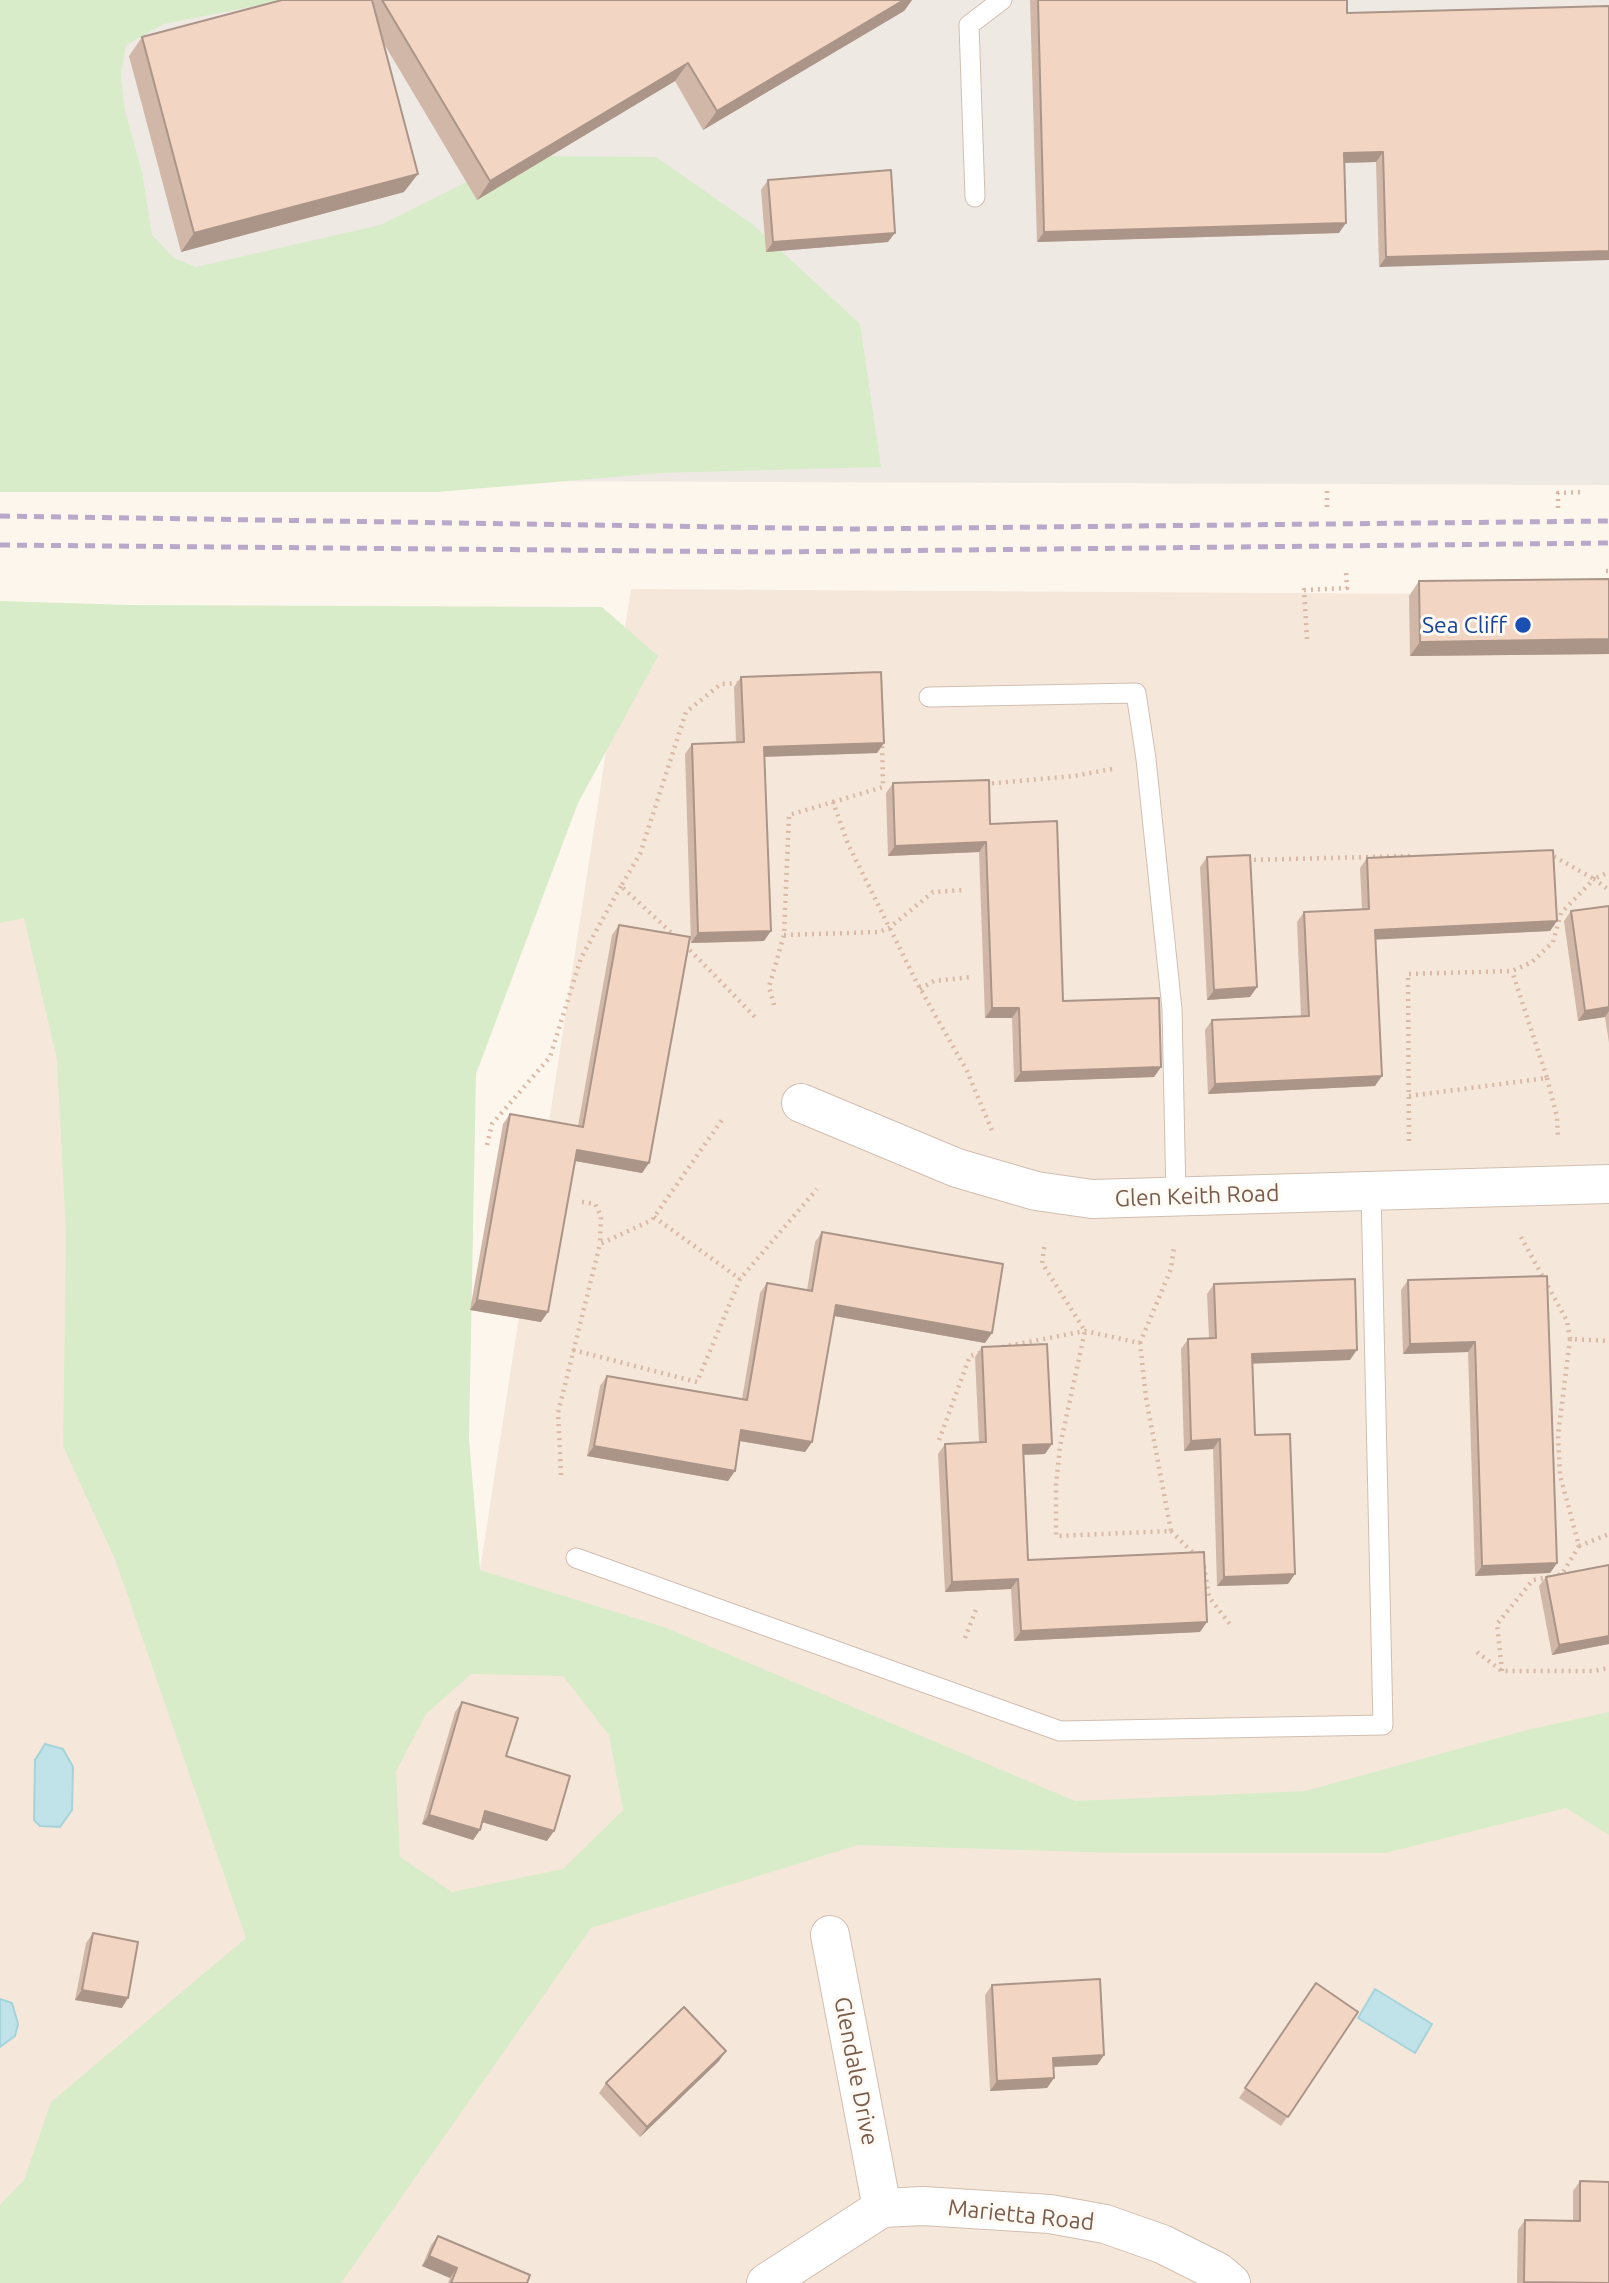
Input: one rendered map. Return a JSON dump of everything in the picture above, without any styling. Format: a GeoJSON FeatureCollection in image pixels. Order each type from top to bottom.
{"type":"FeatureCollection","features":[{"type":"Feature","properties":{"kind":"street","name":"Glen Keith Road"},"geometry":{"type":"LineString","coordinates":[[801,1103],[957,1168],[1036,1191],[1092,1199],[1609,1184]]}},
{"type":"Feature","properties":{"kind":"street","name":"Glendale Drive"},"geometry":{"type":"LineString","coordinates":[[830,1935],[882,2208]]}},
{"type":"Feature","properties":{"kind":"street","name":"Marietta Road"},"geometry":{"type":"LineString","coordinates":[[882,2208],[923,2206],[1050,2214],[1105,2224],[1162,2244],[1217,2272],[1231,2283]]}},
{"type":"Feature","properties":{"kind":"street"},"geometry":{"type":"LineString","coordinates":[[766,2283],[882,2208]]}},
{"type":"Feature","properties":{"kind":"lane"},"geometry":{"type":"LineString","coordinates":[[975,197],[970,25],[1002,0]]}},
{"type":"Feature","properties":{"kind":"lane"},"geometry":{"type":"LineString","coordinates":[[929,697],[1136,693],[1146,759],[1172,1009],[1176,1196]]}},
{"type":"Feature","properties":{"kind":"lane"},"geometry":{"type":"LineString","coordinates":[[576,1558],[1060,1731],[1383,1725],[1371,1191]]}},
{"type":"Feature","properties":{"kind":"path"},"geometry":{"type":"LineString","coordinates":[[1327,491],[1327,511]]}},
{"type":"Feature","properties":{"kind":"path"},"geometry":{"type":"LineString","coordinates":[[1558,508],[1558,493],[1582,492]]}},
{"type":"Feature","properties":{"kind":"path"},"geometry":{"type":"LineString","coordinates":[[1307,639],[1304,590],[1347,588],[1346,572]]}},
{"type":"Feature","properties":{"kind":"path"},"geometry":{"type":"LineString","coordinates":[[487,1144],[492,1124],[550,1057],[581,958],[640,854],[686,712],[721,684],[747,682]]}},
{"type":"Feature","properties":{"kind":"path"},"geometry":{"type":"LineString","coordinates":[[881,732],[883,787]]}},
{"type":"Feature","properties":{"kind":"path"},"geometry":{"type":"LineString","coordinates":[[975,784],[1074,776],[1112,769]]}},
{"type":"Feature","properties":{"kind":"path"},"geometry":{"type":"LineString","coordinates":[[774,1006],[769,987],[784,935],[789,816],[883,787],[896,786]]}},
{"type":"Feature","properties":{"kind":"path"},"geometry":{"type":"LineString","coordinates":[[833,802],[848,844],[920,989],[967,1071],[993,1133]]}},
{"type":"Feature","properties":{"kind":"path"},"geometry":{"type":"LineString","coordinates":[[1538,853],[1552,853],[1609,890]]}},
{"type":"Feature","properties":{"kind":"path"},"geometry":{"type":"LineString","coordinates":[[1245,860],[1413,856]]}},
{"type":"Feature","properties":{"kind":"path"},"geometry":{"type":"LineString","coordinates":[[1409,1141],[1408,974],[1513,971],[1532,962],[1553,942],[1561,913],[1594,879],[1609,872]]}},
{"type":"Feature","properties":{"kind":"path"},"geometry":{"type":"LineString","coordinates":[[621,886],[708,965],[755,1017]]}},
{"type":"Feature","properties":{"kind":"path"},"geometry":{"type":"LineString","coordinates":[[784,935],[879,932],[889,928],[933,892],[964,890]]}},
{"type":"Feature","properties":{"kind":"path"},"geometry":{"type":"LineString","coordinates":[[1513,971],[1547,1078],[1557,1117],[1558,1139]]}},
{"type":"Feature","properties":{"kind":"path"},"geometry":{"type":"LineString","coordinates":[[920,989],[934,981],[971,977]]}},
{"type":"Feature","properties":{"kind":"path"},"geometry":{"type":"LineString","coordinates":[[1409,1096],[1547,1078]]}},
{"type":"Feature","properties":{"kind":"path"},"geometry":{"type":"LineString","coordinates":[[600,1244],[654,1217],[722,1120]]}},
{"type":"Feature","properties":{"kind":"path"},"geometry":{"type":"LineString","coordinates":[[573,1350],[697,1382],[740,1279],[817,1189]]}},
{"type":"Feature","properties":{"kind":"path"},"geometry":{"type":"LineString","coordinates":[[561,1475],[558,1413],[600,1244],[601,1216],[595,1204],[582,1202]]}},
{"type":"Feature","properties":{"kind":"path"},"geometry":{"type":"LineString","coordinates":[[654,1217],[740,1279]]}},
{"type":"Feature","properties":{"kind":"path"},"geometry":{"type":"LineString","coordinates":[[1521,1237],[1567,1321],[1570,1339],[1558,1435],[1560,1475],[1579,1546]]}},
{"type":"Feature","properties":{"kind":"path"},"geometry":{"type":"LineString","coordinates":[[1045,1242],[1042,1263],[1085,1331],[1060,1446],[1056,1485],[1056,1536],[1171,1531]]}},
{"type":"Feature","properties":{"kind":"path"},"geometry":{"type":"LineString","coordinates":[[1174,1247],[1171,1269],[1139,1343],[1146,1398],[1171,1531],[1203,1563],[1209,1597],[1232,1627]]}},
{"type":"Feature","properties":{"kind":"path"},"geometry":{"type":"LineString","coordinates":[[939,1440],[970,1356],[1002,1346],[1085,1331],[1139,1343]]}},
{"type":"Feature","properties":{"kind":"path"},"geometry":{"type":"LineString","coordinates":[[1570,1339],[1609,1341]]}},
{"type":"Feature","properties":{"kind":"path"},"geometry":{"type":"LineString","coordinates":[[1502,1671],[1497,1623],[1533,1580],[1562,1574],[1579,1546],[1609,1534]]}},
{"type":"Feature","properties":{"kind":"path"},"geometry":{"type":"LineString","coordinates":[[965,1638],[977,1607]]}},
{"type":"Feature","properties":{"kind":"path"},"geometry":{"type":"LineString","coordinates":[[1477,1652],[1502,1671],[1593,1671],[1609,1668]]}},
{"type":"Feature","properties":{"kind":"shaded area"},"geometry":{"type":"Polygon","coordinates":[[[60,0],[1609,0],[1609,485],[196,480],[60,0]]]}},
{"type":"Feature","properties":{"kind":"shaded area"},"geometry":{"type":"Polygon","coordinates":[[[631,589],[1609,595],[1609,2283],[0,2283],[0,835],[308,1597],[480,1570],[631,589]]]}},
{"type":"Feature","properties":{"kind":"green space"},"geometry":{"type":"Polygon","coordinates":[[[0,0],[285,0],[164,24],[126,45],[121,75],[125,111],[142,172],[152,235],[174,258],[196,267],[380,225],[519,156],[656,157],[752,224],[860,324],[881,467],[661,473],[437,492],[0,492],[0,0]]]}},
{"type":"Feature","properties":{"kind":"green space"},"geometry":{"type":"Polygon","coordinates":[[[0,601],[129,605],[602,607],[658,656],[578,803],[476,1074],[469,1439],[480,1570],[664,1627],[1075,1801],[1305,1791],[1527,1730],[1609,1712],[1609,1835],[1566,1808],[1385,1853],[1118,1853],[858,1845],[591,1928],[341,2283],[0,2283],[0,2205],[24,2180],[51,2102],[246,1938],[115,1559],[63,1446],[66,1234],[57,1059],[24,918],[0,923],[0,601]],[[471,1674],[426,1714],[396,1771],[400,1857],[452,1892],[563,1869],[623,1810],[609,1735],[563,1676],[471,1674]]]}},
{"type":"Feature","properties":{"kind":"water"},"geometry":{"type":"Polygon","coordinates":[[[45,1744],[63,1749],[73,1767],[72,1810],[60,1827],[40,1826],[34,1820],[35,1760],[45,1744]]]}},
{"type":"Feature","properties":{"kind":"water"},"geometry":{"type":"Polygon","coordinates":[[[1375,1989],[1432,2024],[1415,2053],[1358,2018],[1375,1989]]]}},
{"type":"Feature","properties":{"kind":"water"},"geometry":{"type":"Polygon","coordinates":[[[0,1999],[12,2003],[18,2024],[15,2036],[0,2047],[0,1999]]]}},
{"type":"Feature","properties":{"kind":"building"},"geometry":{"type":"Polygon","coordinates":[[[282,0],[372,0],[418,174],[194,233],[142,37],[282,0]]]}},
{"type":"Feature","properties":{"kind":"building"},"geometry":{"type":"Polygon","coordinates":[[[382,0],[904,0],[717,111],[688,63],[490,181],[382,0]]]}},
{"type":"Feature","properties":{"kind":"building"},"geometry":{"type":"Polygon","coordinates":[[[1038,0],[1347,0],[1347,13],[1609,6],[1609,251],[1386,257],[1383,152],[1344,153],[1346,223],[1044,232],[1038,0]]]}},
{"type":"Feature","properties":{"kind":"building"},"geometry":{"type":"Polygon","coordinates":[[[891,170],[895,233],[773,242],[768,180],[891,170]]]}},
{"type":"Feature","properties":{"kind":"building"},"geometry":{"type":"Polygon","coordinates":[[[1609,579],[1609,639],[1420,642],[1419,581],[1609,579]]]}},
{"type":"Feature","properties":{"kind":"building"},"geometry":{"type":"Polygon","coordinates":[[[881,672],[884,743],[764,747],[771,931],[698,933],[692,744],[744,742],[741,677],[881,672]]]}},
{"type":"Feature","properties":{"kind":"building"},"geometry":{"type":"Polygon","coordinates":[[[989,780],[990,824],[1057,821],[1063,1001],[1159,998],[1161,1067],[1021,1072],[1019,1008],[992,1008],[986,842],[895,846],[893,783],[989,780]]]}},
{"type":"Feature","properties":{"kind":"building"},"geometry":{"type":"Polygon","coordinates":[[[1553,850],[1557,921],[1375,930],[1382,1076],[1215,1084],[1212,1020],[1309,1016],[1304,912],[1369,909],[1367,858],[1553,850]]]}},
{"type":"Feature","properties":{"kind":"building"},"geometry":{"type":"Polygon","coordinates":[[[1250,855],[1257,987],[1214,990],[1207,857],[1250,855]]]}},
{"type":"Feature","properties":{"kind":"building"},"geometry":{"type":"Polygon","coordinates":[[[1609,906],[1609,1007],[1585,1011],[1571,911],[1609,906]]]}},
{"type":"Feature","properties":{"kind":"building"},"geometry":{"type":"Polygon","coordinates":[[[619,925],[690,937],[649,1163],[577,1150],[548,1312],[477,1300],[510,1114],[583,1127],[619,925]]]}},
{"type":"Feature","properties":{"kind":"building"},"geometry":{"type":"Polygon","coordinates":[[[822,1232],[1003,1264],[992,1333],[836,1305],[812,1442],[741,1430],[735,1471],[594,1446],[607,1376],[747,1400],[767,1283],[812,1291],[822,1232]]]}},
{"type":"Feature","properties":{"kind":"building"},"geometry":{"type":"Polygon","coordinates":[[[1547,1276],[1557,1563],[1482,1566],[1475,1342],[1410,1344],[1408,1280],[1547,1276]]]}},
{"type":"Feature","properties":{"kind":"building"},"geometry":{"type":"Polygon","coordinates":[[[1355,1279],[1357,1350],[1252,1354],[1255,1435],[1290,1434],[1295,1574],[1224,1577],[1220,1439],[1191,1441],[1188,1339],[1216,1338],[1214,1284],[1355,1279]]]}},
{"type":"Feature","properties":{"kind":"building"},"geometry":{"type":"Polygon","coordinates":[[[1047,1344],[1052,1444],[1023,1445],[1028,1560],[1204,1552],[1207,1622],[1021,1631],[1018,1579],[952,1582],[945,1444],[986,1442],[982,1347],[1047,1344]]]}},
{"type":"Feature","properties":{"kind":"building"},"geometry":{"type":"Polygon","coordinates":[[[1609,1565],[1609,1636],[1559,1645],[1546,1577],[1609,1565]]]}},
{"type":"Feature","properties":{"kind":"building"},"geometry":{"type":"Polygon","coordinates":[[[462,1702],[518,1718],[506,1756],[570,1776],[554,1831],[485,1811],[480,1830],[429,1815],[462,1702]]]}},
{"type":"Feature","properties":{"kind":"building"},"geometry":{"type":"Polygon","coordinates":[[[93,1933],[138,1942],[128,1998],[82,1990],[93,1933]]]}},
{"type":"Feature","properties":{"kind":"building"},"geometry":{"type":"Polygon","coordinates":[[[1100,1979],[1104,2055],[1053,2058],[1054,2078],[997,2081],[992,1985],[1100,1979]]]}},
{"type":"Feature","properties":{"kind":"building"},"geometry":{"type":"Polygon","coordinates":[[[1316,1983],[1358,2012],[1288,2117],[1245,2088],[1316,1983]]]}},
{"type":"Feature","properties":{"kind":"building"},"geometry":{"type":"Polygon","coordinates":[[[684,2007],[726,2051],[647,2127],[606,2083],[684,2007]]]}},
{"type":"Feature","properties":{"kind":"building"},"geometry":{"type":"Polygon","coordinates":[[[1580,2181],[1609,2182],[1609,2283],[1524,2282],[1525,2220],[1580,2221],[1580,2181]]]}},
{"type":"Feature","properties":{"kind":"building"},"geometry":{"type":"Polygon","coordinates":[[[438,2236],[530,2275],[527,2283],[451,2283],[457,2268],[429,2256],[438,2236]]]}},
{"type":"Feature","properties":{"kind":"railway"},"geometry":{"type":"LineString","coordinates":[[0,516],[853,529],[1609,521]]}},
{"type":"Feature","properties":{"kind":"railway"},"geometry":{"type":"LineString","coordinates":[[0,545],[774,552],[1609,543]]}},
{"type":"Feature","properties":{"kind":"place","name":"Sea Cliff"},"geometry":{"type":"Point","coordinates":[1523,625]}}]}
